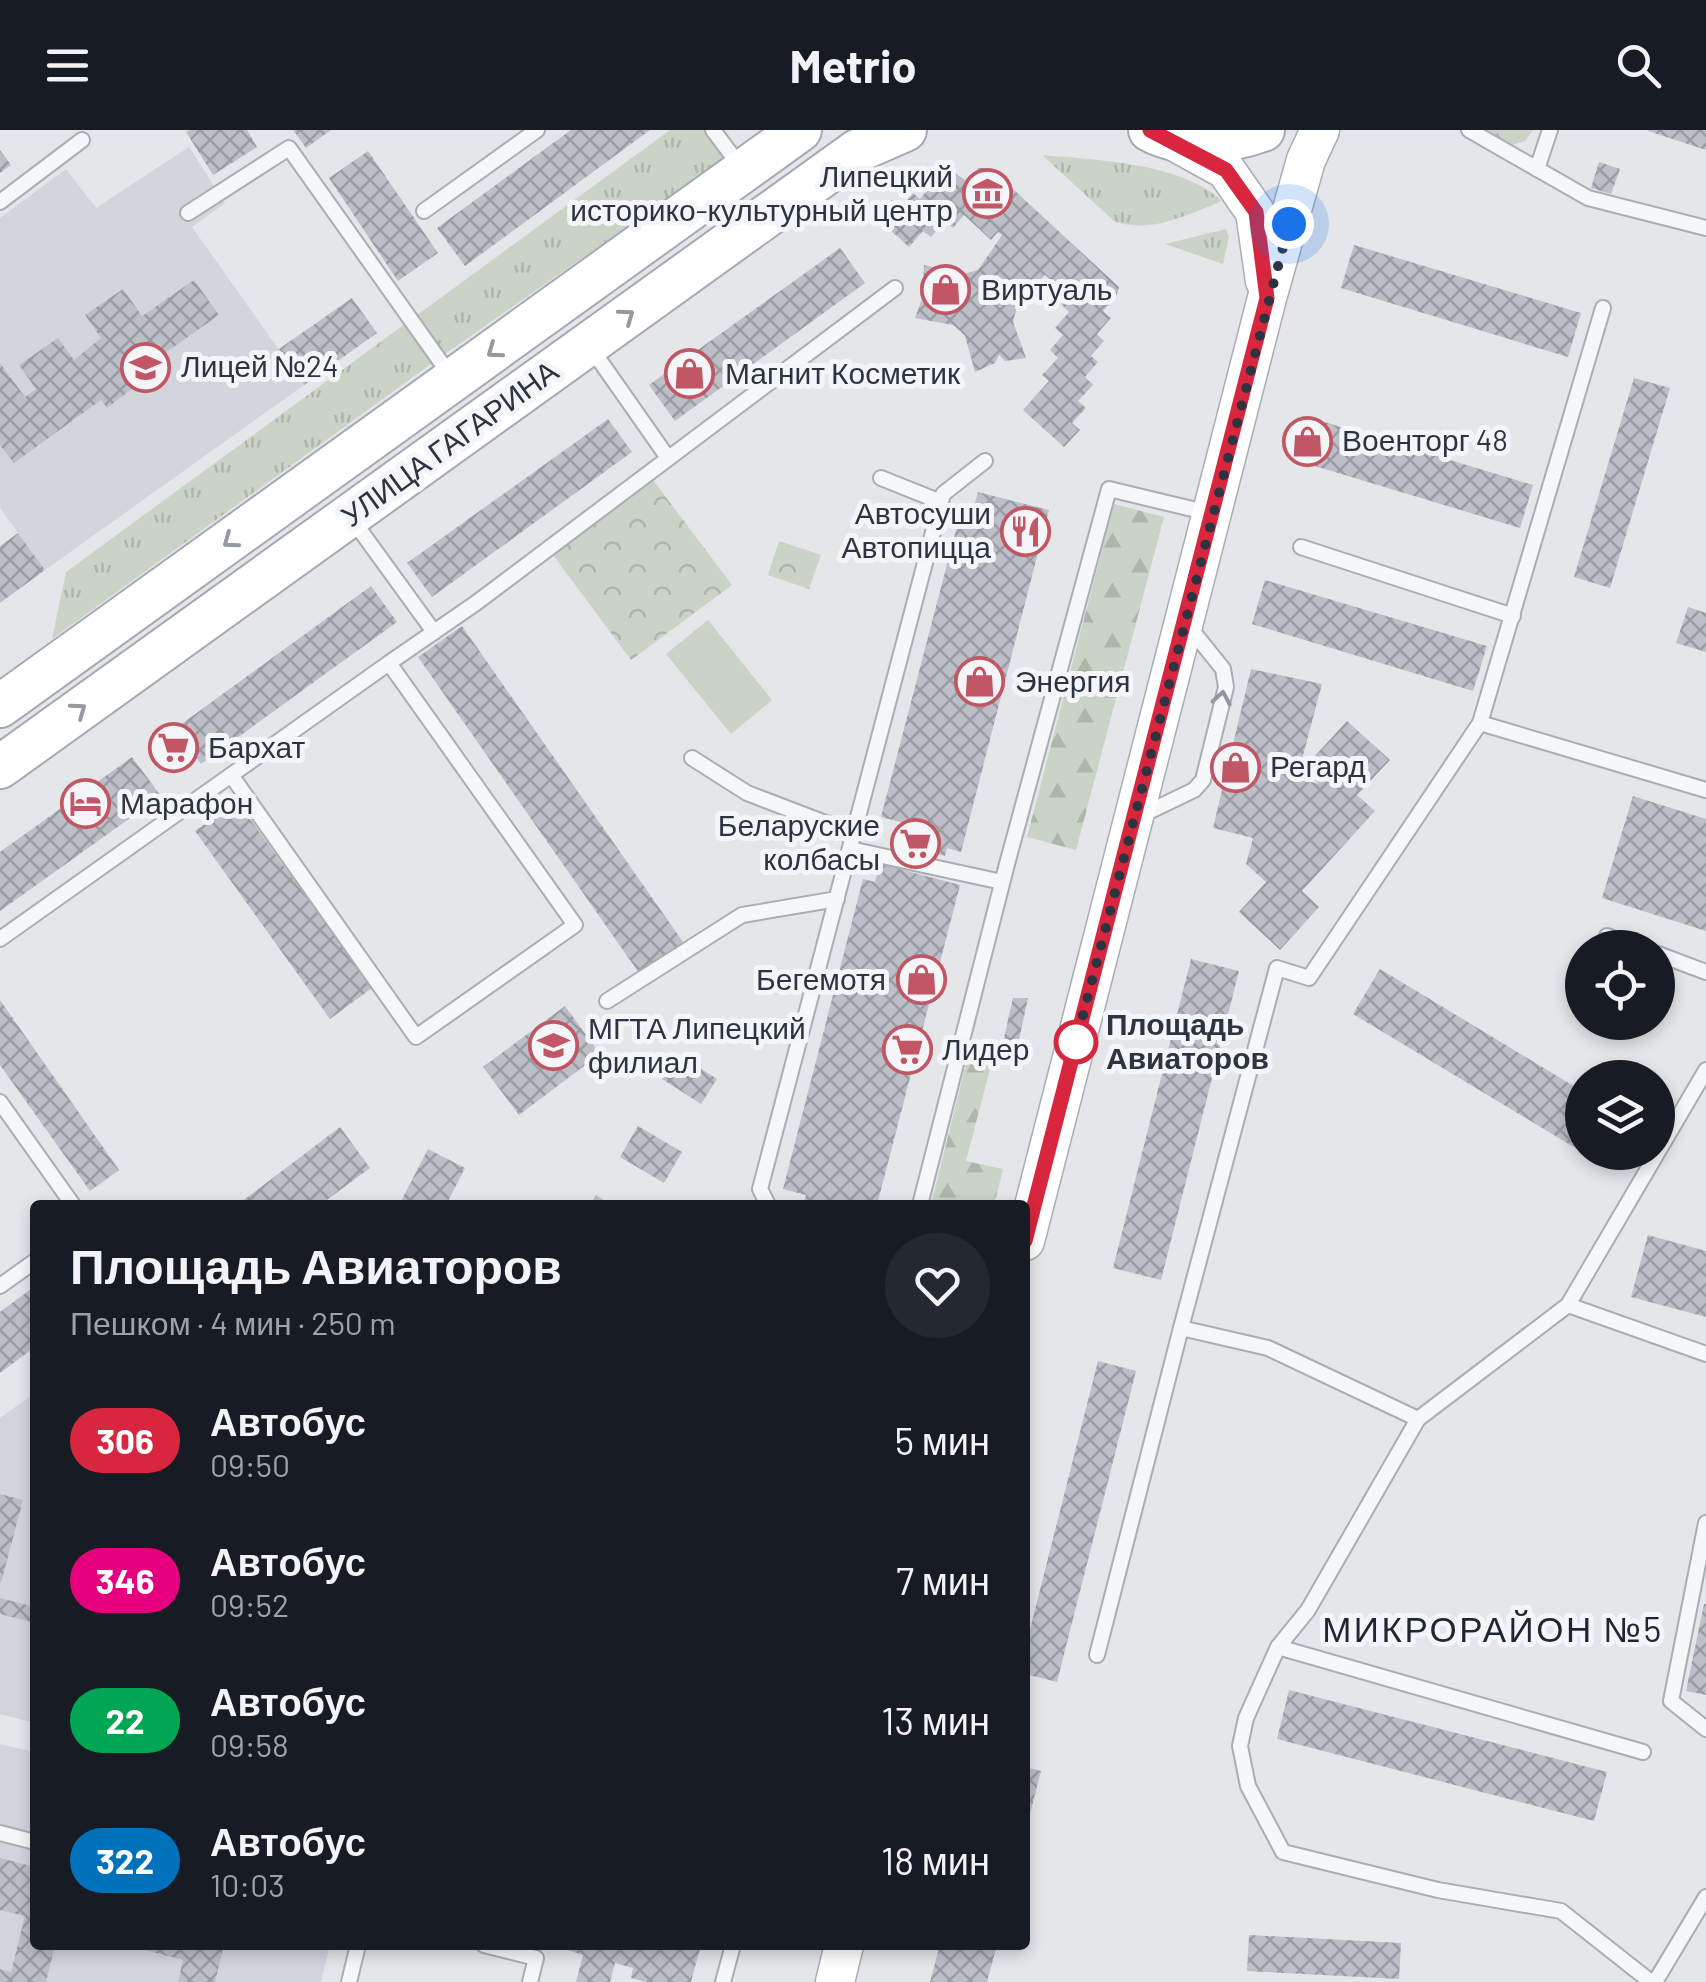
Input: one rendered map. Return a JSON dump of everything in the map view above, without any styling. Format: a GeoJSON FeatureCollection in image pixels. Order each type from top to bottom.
{"type":"FeatureCollection","features":[{"type":"Feature","properties":{"kind":"main road","name":"УЛИЦА ГАГАРИНА"},"geometry":{"type":"LineString","coordinates":[[0,706],[800,130]]}},
{"type":"Feature","properties":{"kind":"main road","name":"УЛИЦА ГАГАРИНА"},"geometry":{"type":"LineString","coordinates":[[0,767],[856,151],[905,130]]}},
{"type":"Feature","properties":{"kind":"main road"},"geometry":{"type":"LineString","coordinates":[[1149,132],[1228,140],[1263,130]]}},
{"type":"Feature","properties":{"kind":"main road"},"geometry":{"type":"LineString","coordinates":[[1030,1222],[1267,298],[1306,160],[1320,130]]}},
{"type":"Feature","properties":{"kind":"main road"},"geometry":{"type":"LineString","coordinates":[[1149,132],[1226,170],[1256,212],[1267,298]]}},
{"type":"Feature","properties":{"kind":"main road"},"geometry":{"type":"LineString","coordinates":[[835,1982],[843,1950]]}},
{"type":"Feature","properties":{"kind":"lane"},"geometry":{"type":"LineString","coordinates":[[424,211],[537,130]]}},
{"type":"Feature","properties":{"kind":"lane"},"geometry":{"type":"LineString","coordinates":[[714,130],[744,171]]}},
{"type":"Feature","properties":{"kind":"lane"},"geometry":{"type":"LineString","coordinates":[[1469,130],[1588,198],[1706,228]]}},
{"type":"Feature","properties":{"kind":"lane"},"geometry":{"type":"LineString","coordinates":[[1537,169],[1550,130]]}},
{"type":"Feature","properties":{"kind":"lane"},"geometry":{"type":"LineString","coordinates":[[0,202],[82,140]]}},
{"type":"Feature","properties":{"kind":"lane"},"geometry":{"type":"LineString","coordinates":[[188,213],[290,148],[453,380]]}},
{"type":"Feature","properties":{"kind":"lane"},"geometry":{"type":"LineString","coordinates":[[0,940],[434,632],[895,288]]}},
{"type":"Feature","properties":{"kind":"lane"},"geometry":{"type":"LineString","coordinates":[[1097,1656],[1277,968],[1310,978],[1480,723],[1603,308]]}},
{"type":"Feature","properties":{"kind":"lane"},"geometry":{"type":"LineString","coordinates":[[589,344],[668,458]]}},
{"type":"Feature","properties":{"kind":"lane"},"geometry":{"type":"LineString","coordinates":[[766,1200],[760,1188],[940,502],[943,494],[985,461]]}},
{"type":"Feature","properties":{"kind":"lane"},"geometry":{"type":"LineString","coordinates":[[880,478],[940,502]]}},
{"type":"Feature","properties":{"kind":"lane"},"geometry":{"type":"LineString","coordinates":[[921,1200],[1108,489],[1212,513]]}},
{"type":"Feature","properties":{"kind":"lane"},"geometry":{"type":"LineString","coordinates":[[350,516],[434,632]]}},
{"type":"Feature","properties":{"kind":"lane"},"geometry":{"type":"LineString","coordinates":[[1302,547],[1513,616]]}},
{"type":"Feature","properties":{"kind":"lane"},"geometry":{"type":"LineString","coordinates":[[1133,822],[1158,805],[1194,790],[1203,780],[1226,687],[1223,668],[1196,639],[1185,618]]}},
{"type":"Feature","properties":{"kind":"lane"},"geometry":{"type":"LineString","coordinates":[[231,775],[416,1037],[543,947],[574,925],[389,663]]}},
{"type":"Feature","properties":{"kind":"lane"},"geometry":{"type":"LineString","coordinates":[[1480,723],[1706,790]]}},
{"type":"Feature","properties":{"kind":"lane"},"geometry":{"type":"LineString","coordinates":[[692,758],[748,793],[852,842],[1002,882]]}},
{"type":"Feature","properties":{"kind":"lane"},"geometry":{"type":"LineString","coordinates":[[607,1001],[742,915],[838,899]]}},
{"type":"Feature","properties":{"kind":"lane"},"geometry":{"type":"LineString","coordinates":[[1675,960],[1706,972]]}},
{"type":"Feature","properties":{"kind":"lane"},"geometry":{"type":"LineString","coordinates":[[1706,1070],[1568,1305],[1418,1419],[1308,1610],[1278,1648],[1246,1718],[1240,1746],[1248,1786],[1284,1852],[1438,1890],[1560,1910],[1653,1982],[1706,1897]]}},
{"type":"Feature","properties":{"kind":"lane"},"geometry":{"type":"LineString","coordinates":[[0,1102],[69,1200]]}},
{"type":"Feature","properties":{"kind":"lane"},"geometry":{"type":"LineString","coordinates":[[0,1286],[30,1265]]}},
{"type":"Feature","properties":{"kind":"lane"},"geometry":{"type":"LineString","coordinates":[[1568,1305],[1706,1354]]}},
{"type":"Feature","properties":{"kind":"lane"},"geometry":{"type":"LineString","coordinates":[[1182,1328],[1268,1348],[1418,1419]]}},
{"type":"Feature","properties":{"kind":"lane"},"geometry":{"type":"LineString","coordinates":[[1706,1523],[1671,1701],[1706,1729]]}},
{"type":"Feature","properties":{"kind":"lane"},"geometry":{"type":"LineString","coordinates":[[1278,1648],[1643,1752]]}},
{"type":"Feature","properties":{"kind":"lane"},"geometry":{"type":"LineString","coordinates":[[0,1833],[30,1841]]}},
{"type":"Feature","properties":{"kind":"lane"},"geometry":{"type":"LineString","coordinates":[[349,1982],[357,1950]]}},
{"type":"Feature","properties":{"kind":"lane"},"geometry":{"type":"LineString","coordinates":[[504,1950],[536,1958],[530,1982]]}},
{"type":"Feature","properties":{"kind":"lane"},"geometry":{"type":"LineString","coordinates":[[723,1982],[732,1950]]}},
{"type":"Feature","properties":{"kind":"shaded area","name":"Лицей №24"},"geometry":{"type":"Polygon","coordinates":[[[189,147],[225,203],[192,227],[304,385],[45,570],[0,508],[0,218],[66,169],[96,208],[189,147]]]}},
{"type":"Feature","properties":{"kind":"shaded area"},"geometry":{"type":"Polygon","coordinates":[[[30,1397],[30,1722],[0,1714],[0,1418],[30,1397]]]}},
{"type":"Feature","properties":{"kind":"shaded area"},"geometry":{"type":"Polygon","coordinates":[[[0,1744],[30,1751],[30,1950],[329,1950],[321,1982],[0,1982],[0,1744]]]}},
{"type":"Feature","properties":{"kind":"green space"},"geometry":{"type":"Polygon","coordinates":[[[670,130],[713,130],[731,154],[438,359],[52,639],[66,572],[670,130]]]}},
{"type":"Feature","properties":{"kind":"green space"},"geometry":{"type":"Polygon","coordinates":[[[1484,130],[1533,130],[1525,141],[1512,145],[1484,130]]]}},
{"type":"Feature","properties":{"kind":"green space"},"geometry":{"type":"Polygon","coordinates":[[[1042,155],[1162,171],[1205,188],[1222,201],[1169,221],[1127,225],[1114,221],[1042,155]]]}},
{"type":"Feature","properties":{"kind":"green space"},"geometry":{"type":"Polygon","coordinates":[[[1226,229],[1229,237],[1223,264],[1165,244],[1226,229]]]}},
{"type":"Feature","properties":{"kind":"green space"},"geometry":{"type":"Polygon","coordinates":[[[653,480],[732,585],[631,660],[553,555],[653,480]]]}},
{"type":"Feature","properties":{"kind":"green space"},"geometry":{"type":"Polygon","coordinates":[[[1114,504],[1164,517],[1076,850],[1027,837],[1114,504]]]}},
{"type":"Feature","properties":{"kind":"green space"},"geometry":{"type":"Polygon","coordinates":[[[779,541],[821,555],[809,589],[768,575],[779,541]]]}},
{"type":"Feature","properties":{"kind":"green space"},"geometry":{"type":"Polygon","coordinates":[[[708,620],[772,700],[731,734],[666,654],[708,620]]]}},
{"type":"Feature","properties":{"kind":"green space"},"geometry":{"type":"Polygon","coordinates":[[[969,1052],[993,1058],[966,1161],[1003,1169],[995,1200],[932,1200],[969,1052]]]}},
{"type":"Feature","properties":{"kind":"building"},"geometry":{"type":"Polygon","coordinates":[[[247,130],[257,147],[213,175],[186,132],[247,130]]]}},
{"type":"Feature","properties":{"kind":"building"},"geometry":{"type":"Polygon","coordinates":[[[293,130],[331,130],[306,148],[293,130]]]}},
{"type":"Feature","properties":{"kind":"building"},"geometry":{"type":"Polygon","coordinates":[[[571,130],[650,130],[465,266],[437,228],[571,130]]]}},
{"type":"Feature","properties":{"kind":"building"},"geometry":{"type":"Polygon","coordinates":[[[1706,130],[1706,150],[1648,131],[1706,130]]]}},
{"type":"Feature","properties":{"kind":"building"},"geometry":{"type":"Polygon","coordinates":[[[0,150],[11,165],[0,173],[0,150]]]}},
{"type":"Feature","properties":{"kind":"building"},"geometry":{"type":"Polygon","coordinates":[[[368,151],[438,253],[398,281],[329,178],[368,151]]]}},
{"type":"Feature","properties":{"kind":"building"},"geometry":{"type":"Polygon","coordinates":[[[1599,162],[1620,169],[1611,194],[1591,188],[1599,162]]]}},
{"type":"Feature","properties":{"kind":"building"},"geometry":{"type":"Polygon","coordinates":[[[979,168],[988,168],[1000,177],[1119,287],[1116,297],[1103,311],[1111,318],[1097,334],[1104,341],[1091,356],[1098,362],[1085,377],[1093,385],[1078,401],[1086,408],[1072,423],[1080,430],[1064,447],[1023,410],[1049,381],[1042,375],[1058,358],[1050,350],[1063,335],[1055,328],[1069,312],[1061,304],[1069,296],[1045,275],[1018,303],[1013,322],[1026,358],[1005,361],[999,355],[995,363],[975,372],[965,336],[959,330],[953,325],[915,318],[928,294],[923,287],[924,265],[963,274],[978,270],[1002,235],[998,232],[991,240],[964,215],[953,228],[945,221],[931,237],[923,231],[909,247],[877,218],[892,200],[901,208],[913,193],[920,199],[935,181],[942,188],[955,173],[965,180],[979,168]]]}},
{"type":"Feature","properties":{"kind":"building"},"geometry":{"type":"Polygon","coordinates":[[[1354,245],[1581,313],[1568,357],[1341,288],[1354,245]]]}},
{"type":"Feature","properties":{"kind":"building"},"geometry":{"type":"Polygon","coordinates":[[[840,248],[865,283],[675,421],[649,385],[840,248]]]}},
{"type":"Feature","properties":{"kind":"building"},"geometry":{"type":"Polygon","coordinates":[[[194,280],[219,315],[131,377],[137,385],[107,408],[101,400],[14,463],[0,445],[0,363],[25,397],[36,389],[19,365],[58,338],[74,360],[101,338],[85,315],[123,289],[142,316],[194,280]]]}},
{"type":"Feature","properties":{"kind":"building"},"geometry":{"type":"Polygon","coordinates":[[[352,298],[377,333],[304,385],[279,349],[352,298]]]}},
{"type":"Feature","properties":{"kind":"building"},"geometry":{"type":"Polygon","coordinates":[[[1634,378],[1670,388],[1610,588],[1574,577],[1634,378]]]}},
{"type":"Feature","properties":{"kind":"building"},"geometry":{"type":"Polygon","coordinates":[[[1308,417],[1533,485],[1520,528],[1295,460],[1308,417]]]}},
{"type":"Feature","properties":{"kind":"building"},"geometry":{"type":"Polygon","coordinates":[[[608,419],[632,452],[432,597],[407,563],[608,419]]]}},
{"type":"Feature","properties":{"kind":"building"},"geometry":{"type":"Polygon","coordinates":[[[978,492],[1049,510],[961,852],[947,848],[945,856],[898,844],[904,823],[881,817],[962,507],[973,510],[978,492]]]}},
{"type":"Feature","properties":{"kind":"building"},"geometry":{"type":"Polygon","coordinates":[[[18,533],[45,570],[0,603],[0,546],[18,533]]]}},
{"type":"Feature","properties":{"kind":"building"},"geometry":{"type":"Polygon","coordinates":[[[1265,580],[1487,646],[1473,691],[1252,624],[1265,580]]]}},
{"type":"Feature","properties":{"kind":"building"},"geometry":{"type":"Polygon","coordinates":[[[371,586],[397,622],[201,764],[192,752],[171,768],[154,744],[371,586]]]}},
{"type":"Feature","properties":{"kind":"building"},"geometry":{"type":"Polygon","coordinates":[[[1688,607],[1706,613],[1706,652],[1676,643],[1688,607]]]}},
{"type":"Feature","properties":{"kind":"building"},"geometry":{"type":"Polygon","coordinates":[[[462,626],[683,942],[639,973],[418,657],[462,626]]]}},
{"type":"Feature","properties":{"kind":"building"},"geometry":{"type":"Polygon","coordinates":[[[1251,669],[1322,684],[1297,778],[1319,784],[1303,769],[1347,721],[1390,760],[1357,795],[1375,811],[1302,891],[1319,907],[1280,950],[1239,912],[1266,882],[1246,864],[1253,838],[1213,828],[1251,669]]]}},
{"type":"Feature","properties":{"kind":"building"},"geometry":{"type":"Polygon","coordinates":[[[132,757],[161,796],[0,911],[0,852],[132,757]]]}},
{"type":"Feature","properties":{"kind":"building"},"geometry":{"type":"Polygon","coordinates":[[[1633,796],[1706,819],[1706,931],[1602,898],[1633,796]]]}},
{"type":"Feature","properties":{"kind":"building"},"geometry":{"type":"Polygon","coordinates":[[[237,801],[372,988],[330,1019],[195,831],[237,801]]]}},
{"type":"Feature","properties":{"kind":"building"},"geometry":{"type":"Polygon","coordinates":[[[880,864],[960,885],[878,1200],[804,1200],[806,1195],[783,1189],[863,879],[875,882],[880,864]]]}},
{"type":"Feature","properties":{"kind":"building"},"geometry":{"type":"Polygon","coordinates":[[[1191,959],[1239,971],[1161,1280],[1113,1268],[1191,959]]]}},
{"type":"Feature","properties":{"kind":"building"},"geometry":{"type":"Polygon","coordinates":[[[1380,969],[1565,1081],[1565,1142],[1353,1014],[1380,969]]]}},
{"type":"Feature","properties":{"kind":"building"},"geometry":{"type":"Polygon","coordinates":[[[1013,998],[1028,998],[1014,1063],[999,1060],[1013,998]]]}},
{"type":"Feature","properties":{"kind":"building"},"geometry":{"type":"Polygon","coordinates":[[[0,1000],[119,1170],[90,1191],[0,1065],[0,1000]]]}},
{"type":"Feature","properties":{"kind":"building"},"geometry":{"type":"Polygon","coordinates":[[[565,1006],[600,1054],[519,1115],[483,1067],[565,1006]]]}},
{"type":"Feature","properties":{"kind":"building"},"geometry":{"type":"Polygon","coordinates":[[[678,1054],[717,1079],[701,1104],[662,1079],[678,1054]]]}},
{"type":"Feature","properties":{"kind":"building"},"geometry":{"type":"Polygon","coordinates":[[[638,1126],[682,1152],[664,1183],[620,1157],[638,1126]]]}},
{"type":"Feature","properties":{"kind":"building"},"geometry":{"type":"Polygon","coordinates":[[[340,1127],[370,1168],[327,1200],[244,1200],[340,1127]]]}},
{"type":"Feature","properties":{"kind":"building"},"geometry":{"type":"Polygon","coordinates":[[[428,1149],[465,1168],[449,1200],[402,1200],[428,1149]]]}},
{"type":"Feature","properties":{"kind":"building"},"geometry":{"type":"Polygon","coordinates":[[[1648,1235],[1706,1251],[1706,1317],[1631,1297],[1648,1235]]]}},
{"type":"Feature","properties":{"kind":"building"},"geometry":{"type":"Polygon","coordinates":[[[30,1290],[30,1351],[0,1373],[0,1312],[30,1290]]]}},
{"type":"Feature","properties":{"kind":"building"},"geometry":{"type":"Polygon","coordinates":[[[1098,1361],[1136,1371],[1057,1682],[1030,1675],[1030,1629],[1098,1361]]]}},
{"type":"Feature","properties":{"kind":"building"},"geometry":{"type":"Polygon","coordinates":[[[0,1494],[23,1500],[1,1583],[0,1583],[0,1494]]]}},
{"type":"Feature","properties":{"kind":"building"},"geometry":{"type":"Polygon","coordinates":[[[0,1598],[30,1606],[30,1622],[0,1614],[0,1598]]]}},
{"type":"Feature","properties":{"kind":"building"},"geometry":{"type":"Polygon","coordinates":[[[1706,1604],[1706,1695],[1686,1691],[1706,1604]]]}},
{"type":"Feature","properties":{"kind":"building"},"geometry":{"type":"Polygon","coordinates":[[[1289,1690],[1607,1772],[1594,1821],[1277,1739],[1289,1690]]]}},
{"type":"Feature","properties":{"kind":"building"},"geometry":{"type":"Polygon","coordinates":[[[1030,1768],[1041,1771],[1030,1814],[1030,1768]]]}},
{"type":"Feature","properties":{"kind":"building"},"geometry":{"type":"Polygon","coordinates":[[[0,1858],[30,1866],[30,1950],[54,1950],[46,1982],[0,1982],[0,1969],[11,1972],[25,1916],[0,1910],[0,1858]]]}},
{"type":"Feature","properties":{"kind":"building"},"geometry":{"type":"Polygon","coordinates":[[[1249,1935],[1401,1943],[1399,1979],[1247,1971],[1249,1935]]]}},
{"type":"Feature","properties":{"kind":"building"},"geometry":{"type":"Polygon","coordinates":[[[145,1950],[223,1950],[215,1982],[178,1982],[183,1960],[145,1950]]]}},
{"type":"Feature","properties":{"kind":"building"},"geometry":{"type":"Polygon","coordinates":[[[568,1950],[700,1950],[691,1982],[646,1982],[631,1978],[633,1968],[615,1963],[610,1982],[576,1982],[583,1955],[568,1950]]]}},
{"type":"Feature","properties":{"kind":"building"},"geometry":{"type":"Polygon","coordinates":[[[939,1950],[996,1950],[987,1982],[930,1982],[939,1950]]]}},
{"type":"Feature","properties":{"kind":"bus line","name":"306"},"geometry":{"type":"LineString","coordinates":[[1030,1222],[1267,298],[1256,212],[1226,170],[1150,130]]}},
{"type":"Feature","properties":{"kind":"place","name":"Липецкий историко-культурный центр"},"geometry":{"type":"Point","coordinates":[988,194]}},
{"type":"Feature","properties":{"kind":"place","name":"Виртуаль"},"geometry":{"type":"Point","coordinates":[946,290]}},
{"type":"Feature","properties":{"kind":"place","name":"Лицей №24"},"geometry":{"type":"Point","coordinates":[146,367]}},
{"type":"Feature","properties":{"kind":"place","name":"Магнит Косметик"},"geometry":{"type":"Point","coordinates":[690,374]}},
{"type":"Feature","properties":{"kind":"place","name":"Военторг 48"},"geometry":{"type":"Point","coordinates":[1307,441]}},
{"type":"Feature","properties":{"kind":"place","name":"Автосуши Автопицца"},"geometry":{"type":"Point","coordinates":[1026,531]}},
{"type":"Feature","properties":{"kind":"place","name":"Энергия"},"geometry":{"type":"Point","coordinates":[980,682]}},
{"type":"Feature","properties":{"kind":"place","name":"Бархат"},"geometry":{"type":"Point","coordinates":[173,748]}},
{"type":"Feature","properties":{"kind":"place","name":"Регард"},"geometry":{"type":"Point","coordinates":[1235,767]}},
{"type":"Feature","properties":{"kind":"place","name":"Марафон"},"geometry":{"type":"Point","coordinates":[85,804]}},
{"type":"Feature","properties":{"kind":"place","name":"Беларуские колбасы"},"geometry":{"type":"Point","coordinates":[915,843]}},
{"type":"Feature","properties":{"kind":"place","name":"Бегемотя"},"geometry":{"type":"Point","coordinates":[921,980]}},
{"type":"Feature","properties":{"kind":"place","name":"Площадь Авиаторов"},"geometry":{"type":"Point","coordinates":[1076,1042]}},
{"type":"Feature","properties":{"kind":"place","name":"МГТА Липецкий филиал"},"geometry":{"type":"Point","coordinates":[553,1046]}},
{"type":"Feature","properties":{"kind":"place","name":"Лидер"},"geometry":{"type":"Point","coordinates":[907,1050]}},
{"type":"Feature","properties":{"kind":"district","name":"МИКРОРАЙОН №5"},"geometry":{"type":"Point","coordinates":[1493,1630]}},
{"type":"Feature","properties":{"kind":"route"},"geometry":{"type":"LineString","coordinates":[[1076,1042],[1075,1046],[1289,224]]}}]}
